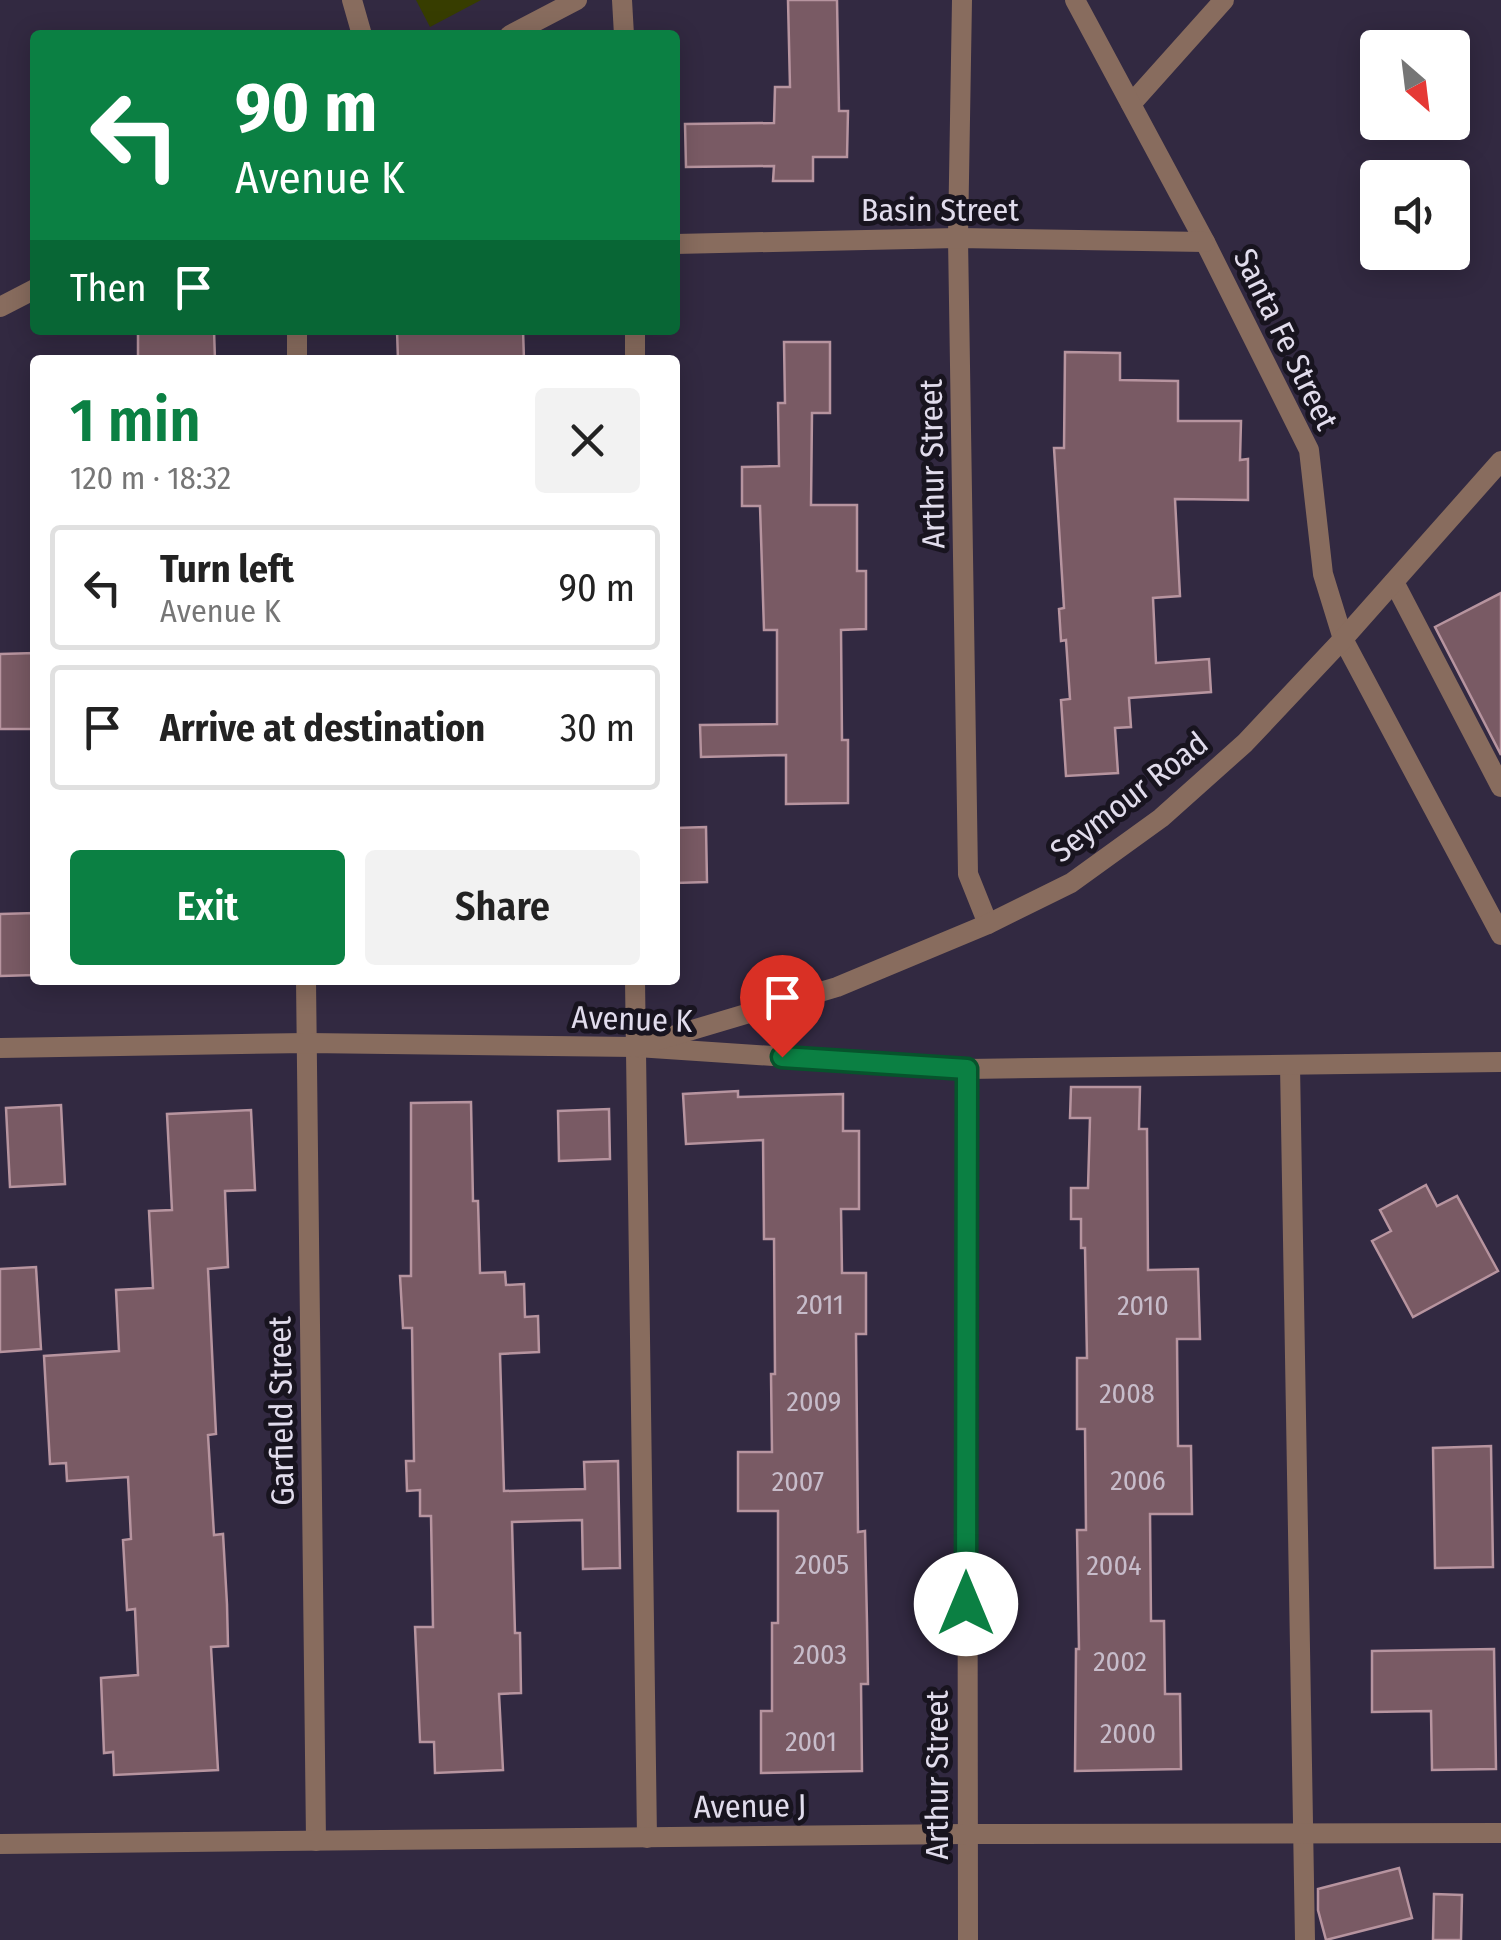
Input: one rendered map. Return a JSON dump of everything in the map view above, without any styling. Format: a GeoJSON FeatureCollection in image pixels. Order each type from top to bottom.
{"type":"FeatureCollection","features":[{"type":"Feature","properties":{"kind":"street"},"geometry":{"type":"LineString","coordinates":[[352,0],[361,30]]}},
{"type":"Feature","properties":{"kind":"street"},"geometry":{"type":"LineString","coordinates":[[519,30],[576,0]]}},
{"type":"Feature","properties":{"kind":"street"},"geometry":{"type":"LineString","coordinates":[[622,0],[624,30]]}},
{"type":"Feature","properties":{"kind":"street","name":"Arthur Street"},"geometry":{"type":"LineString","coordinates":[[962,0],[958,238],[968,874],[988,924]]}},
{"type":"Feature","properties":{"kind":"street","name":"Santa Fe Street"},"geometry":{"type":"LineString","coordinates":[[1075,0],[1205,242],[1309,450],[1324,574],[1343,639],[1501,935]]}},
{"type":"Feature","properties":{"kind":"street"},"geometry":{"type":"LineString","coordinates":[[1131,104],[1224,0]]}},
{"type":"Feature","properties":{"kind":"street","name":"Basin Street"},"geometry":{"type":"LineString","coordinates":[[680,244],[958,238],[1205,242]]}},
{"type":"Feature","properties":{"kind":"street"},"geometry":{"type":"LineString","coordinates":[[0,306],[30,291]]}},
{"type":"Feature","properties":{"kind":"street","name":"Seymour Road"},"geometry":{"type":"LineString","coordinates":[[635,1047],[838,987],[988,924],[1072,883],[1161,818],[1245,742],[1343,639],[1501,461]]}},
{"type":"Feature","properties":{"kind":"street"},"geometry":{"type":"LineString","coordinates":[[1394,582],[1501,786]]}},
{"type":"Feature","properties":{"kind":"street","name":"Garfield Street"},"geometry":{"type":"LineString","coordinates":[[306,985],[316,1842]]}},
{"type":"Feature","properties":{"kind":"street"},"geometry":{"type":"LineString","coordinates":[[635,985],[647,1838]]}},
{"type":"Feature","properties":{"kind":"street","name":"Avenue K"},"geometry":{"type":"LineString","coordinates":[[0,1048],[307,1043],[635,1047],[967,1069],[1501,1062]]}},
{"type":"Feature","properties":{"kind":"street"},"geometry":{"type":"LineString","coordinates":[[1290,1064],[1305,1940]]}},
{"type":"Feature","properties":{"kind":"street","name":"Arthur Street"},"geometry":{"type":"LineString","coordinates":[[967,1069],[968,1940]]}},
{"type":"Feature","properties":{"kind":"street","name":"Avenue J"},"geometry":{"type":"LineString","coordinates":[[0,1844],[1501,1832]]}},
{"type":"Feature","properties":{"kind":"green space"},"geometry":{"type":"Polygon","coordinates":[[[416,0],[481,0],[430,27],[416,0]]]}},
{"type":"Feature","properties":{"kind":"building"},"geometry":{"type":"Polygon","coordinates":[[[788,0],[837,0],[839,111],[848,111],[847,157],[813,157],[813,181],[773,181],[774,166],[686,167],[685,124],[774,123],[775,87],[790,87],[788,0]]]}},
{"type":"Feature","properties":{"kind":"building"},"geometry":{"type":"Polygon","coordinates":[[[138,335],[214,335],[215,355],[138,355],[138,335]]]}},
{"type":"Feature","properties":{"kind":"building"},"geometry":{"type":"Polygon","coordinates":[[[397,335],[523,335],[524,355],[398,355],[397,335]]]}},
{"type":"Feature","properties":{"kind":"building"},"geometry":{"type":"Polygon","coordinates":[[[784,342],[830,342],[830,413],[812,413],[811,505],[857,505],[857,571],[866,571],[866,629],[841,630],[842,740],[848,740],[848,803],[786,804],[786,755],[701,757],[700,725],[777,724],[777,630],[764,630],[760,506],[742,506],[742,467],[779,466],[778,403],[785,403],[784,342]]]}},
{"type":"Feature","properties":{"kind":"building"},"geometry":{"type":"Polygon","coordinates":[[[1065,352],[1120,353],[1120,380],[1178,381],[1178,421],[1241,421],[1240,460],[1248,459],[1248,500],[1175,499],[1180,596],[1153,598],[1156,663],[1209,659],[1211,692],[1129,698],[1131,727],[1115,728],[1118,773],[1066,776],[1061,700],[1070,699],[1066,640],[1061,641],[1059,609],[1064,608],[1054,448],[1064,448],[1065,352]]]}},
{"type":"Feature","properties":{"kind":"building"},"geometry":{"type":"Polygon","coordinates":[[[1501,593],[1501,755],[1435,627],[1501,593]]]}},
{"type":"Feature","properties":{"kind":"building"},"geometry":{"type":"Polygon","coordinates":[[[30,653],[30,729],[0,729],[0,654],[30,653]]]}},
{"type":"Feature","properties":{"kind":"building"},"geometry":{"type":"Polygon","coordinates":[[[706,827],[707,882],[680,883],[680,828],[706,827]]]}},
{"type":"Feature","properties":{"kind":"building"},"geometry":{"type":"Polygon","coordinates":[[[30,913],[30,975],[0,976],[0,914],[30,913]]]}},
{"type":"Feature","properties":{"kind":"building"},"geometry":{"type":"Polygon","coordinates":[[[1071,1087],[1140,1087],[1139,1129],[1147,1129],[1148,1270],[1198,1269],[1200,1339],[1177,1339],[1178,1446],[1191,1446],[1192,1514],[1150,1514],[1151,1621],[1164,1621],[1165,1694],[1180,1694],[1181,1769],[1075,1771],[1077,1530],[1086,1530],[1085,1429],[1077,1429],[1077,1358],[1087,1358],[1085,1248],[1081,1248],[1081,1219],[1071,1219],[1071,1188],[1088,1188],[1090,1118],[1070,1118],[1071,1087]]]}},
{"type":"Feature","properties":{"kind":"building"},"geometry":{"type":"Polygon","coordinates":[[[738,1091],[738,1097],[843,1094],[843,1131],[859,1131],[859,1209],[841,1209],[842,1273],[866,1273],[866,1334],[856,1334],[858,1532],[865,1531],[868,1684],[861,1684],[862,1771],[761,1773],[761,1711],[772,1711],[772,1623],[778,1623],[778,1511],[738,1511],[738,1452],[772,1452],[774,1239],[764,1239],[763,1140],[686,1144],[683,1094],[738,1091]]]}},
{"type":"Feature","properties":{"kind":"building"},"geometry":{"type":"Polygon","coordinates":[[[471,1102],[473,1201],[478,1201],[480,1273],[505,1272],[506,1285],[524,1284],[525,1317],[538,1316],[539,1352],[500,1354],[504,1491],[585,1489],[584,1462],[618,1461],[620,1568],[583,1569],[582,1520],[512,1522],[521,1693],[499,1694],[503,1770],[435,1773],[434,1742],[420,1742],[415,1627],[433,1627],[431,1516],[420,1516],[420,1490],[407,1491],[406,1461],[414,1461],[412,1328],[403,1328],[400,1276],[411,1276],[411,1103],[471,1102]]]}},
{"type":"Feature","properties":{"kind":"building"},"geometry":{"type":"Polygon","coordinates":[[[61,1105],[65,1184],[10,1187],[6,1108],[61,1105]]]}},
{"type":"Feature","properties":{"kind":"building"},"geometry":{"type":"Polygon","coordinates":[[[609,1109],[610,1159],[559,1161],[558,1111],[609,1109]]]}},
{"type":"Feature","properties":{"kind":"building"},"geometry":{"type":"Polygon","coordinates":[[[251,1110],[255,1190],[225,1191],[228,1267],[208,1269],[216,1434],[208,1435],[214,1535],[223,1534],[228,1646],[211,1647],[218,1770],[114,1775],[113,1752],[104,1753],[101,1678],[138,1675],[135,1609],[127,1610],[123,1540],[131,1539],[128,1477],[67,1481],[66,1463],[50,1464],[44,1356],[119,1351],[116,1290],[153,1288],[149,1211],[172,1210],[167,1114],[251,1110]]]}},
{"type":"Feature","properties":{"kind":"building"},"geometry":{"type":"Polygon","coordinates":[[[1426,1185],[1437,1206],[1457,1196],[1498,1271],[1413,1317],[1372,1241],[1391,1231],[1380,1210],[1426,1185]]]}},
{"type":"Feature","properties":{"kind":"building"},"geometry":{"type":"Polygon","coordinates":[[[36,1267],[41,1349],[0,1352],[0,1269],[36,1267]]]}},
{"type":"Feature","properties":{"kind":"building"},"geometry":{"type":"Polygon","coordinates":[[[1491,1446],[1493,1567],[1435,1568],[1433,1448],[1491,1446]]]}},
{"type":"Feature","properties":{"kind":"building"},"geometry":{"type":"Polygon","coordinates":[[[1494,1649],[1496,1769],[1432,1770],[1431,1711],[1372,1712],[1372,1651],[1494,1649]]]}},
{"type":"Feature","properties":{"kind":"building"},"geometry":{"type":"Polygon","coordinates":[[[1399,1868],[1412,1918],[1326,1940],[1318,1910],[1318,1889],[1399,1868]]]}},
{"type":"Feature","properties":{"kind":"building"},"geometry":{"type":"Polygon","coordinates":[[[1434,1894],[1462,1895],[1461,1940],[1433,1940],[1434,1894]]]}},
{"type":"Feature","properties":{"kind":"route"},"geometry":{"type":"LineString","coordinates":[[782,1057],[967,1069],[966,1604]]}}]}
